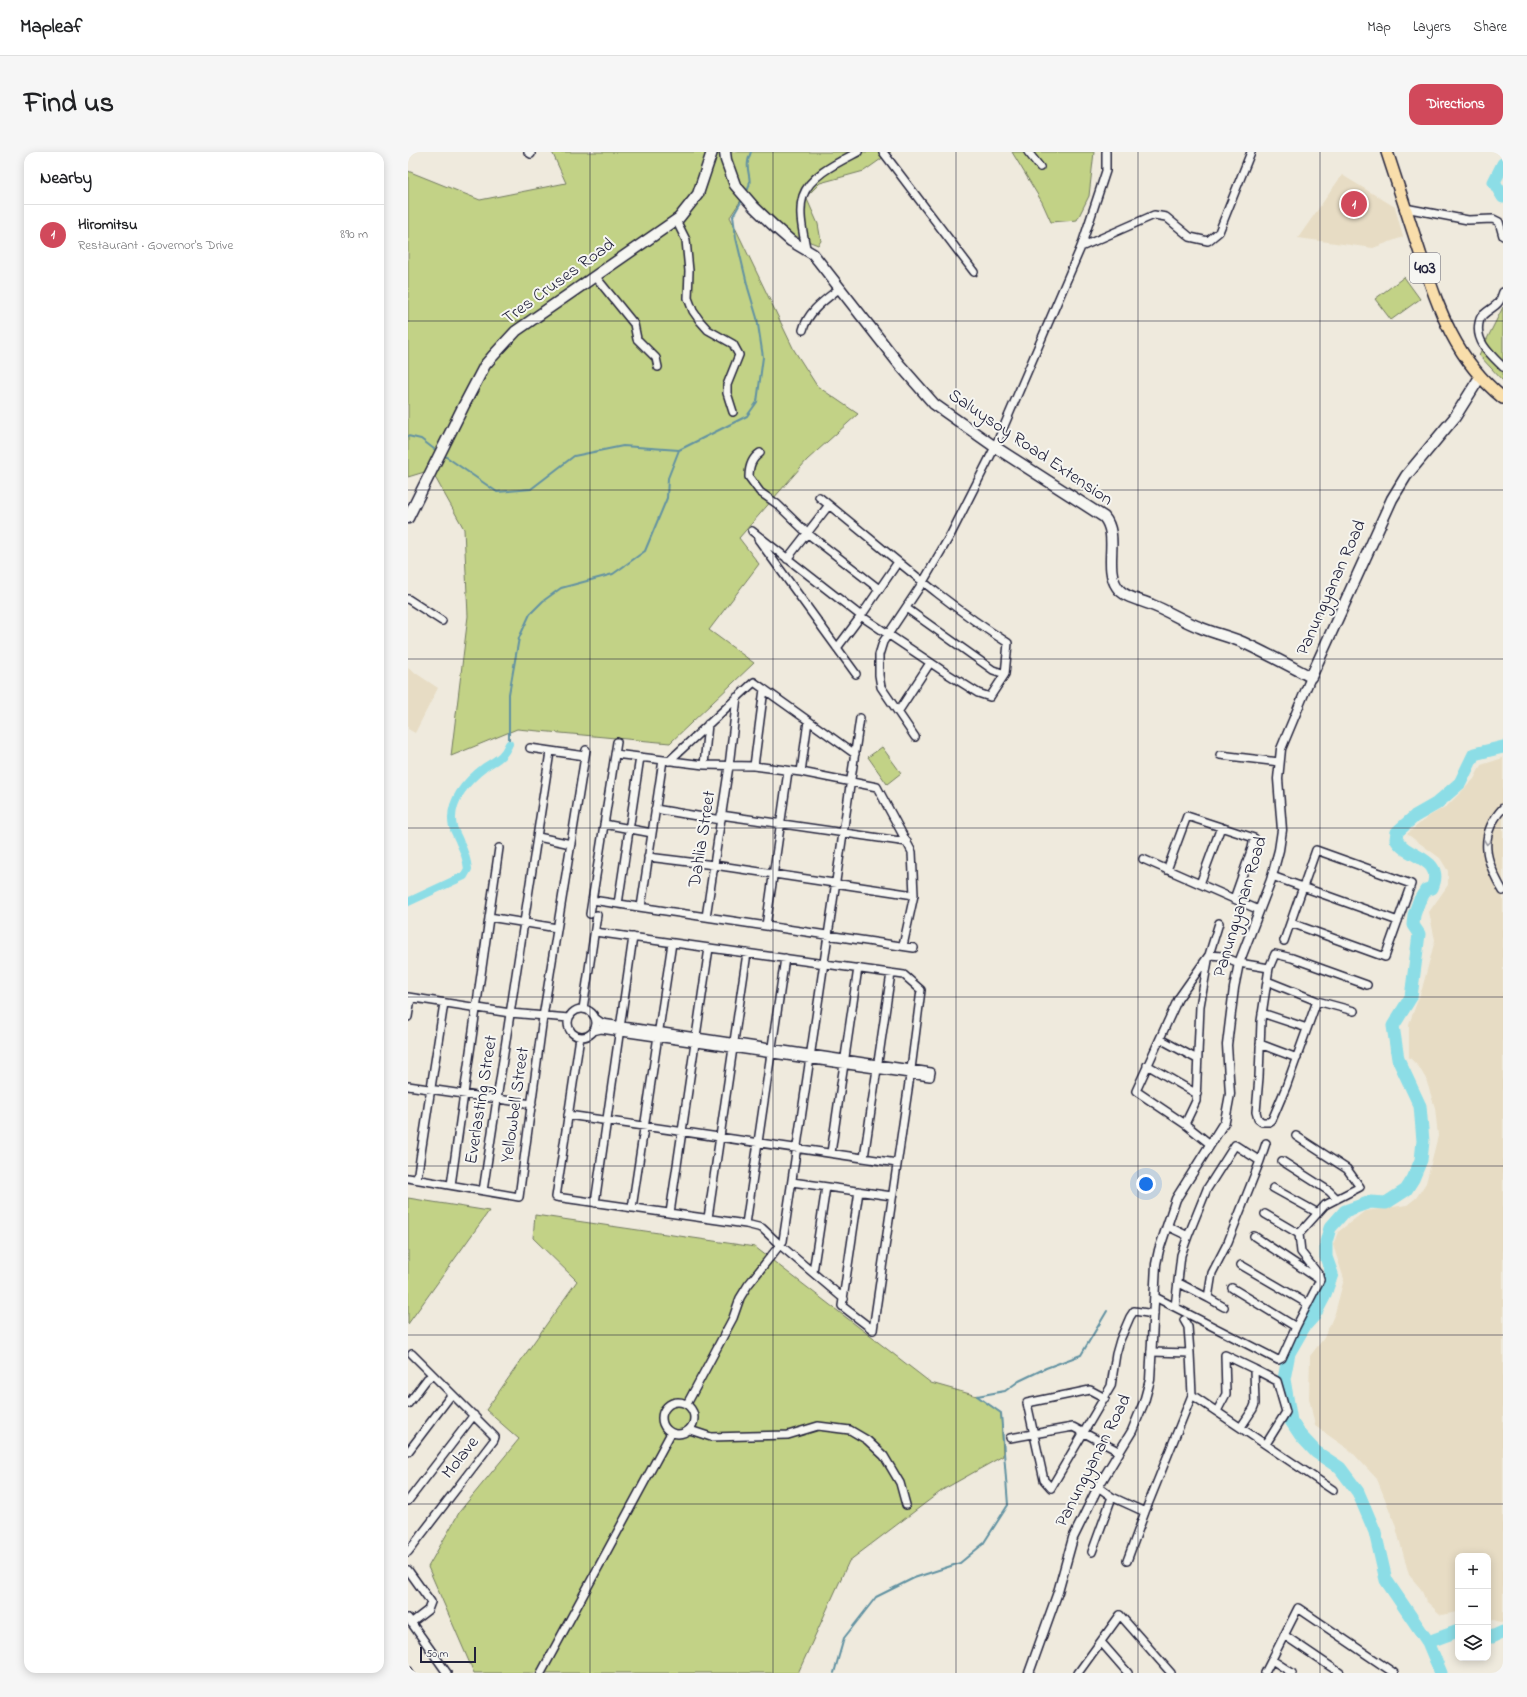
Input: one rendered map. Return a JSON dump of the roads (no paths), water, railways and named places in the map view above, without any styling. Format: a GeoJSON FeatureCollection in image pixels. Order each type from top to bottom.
{"type":"FeatureCollection","features":[{"type":"Feature","properties":{"kind":"main road","name":"Tres Cruses Road"},"geometry":{"type":"LineString","coordinates":[[408,518],[485,365],[516,331],[676,220],[698,194],[712,152]]}},
{"type":"Feature","properties":{"kind":"main road","name":"Saluysoy Road Extension"},"geometry":{"type":"LineString","coordinates":[[725,152],[726,160],[735,185],[754,207],[775,227],[791,241],[806,248],[813,254],[899,364],[934,404],[995,447],[1104,517],[1109,523],[1111,530],[1111,566],[1117,588],[1123,593],[1198,627],[1245,643],[1311,677]]}},
{"type":"Feature","properties":{"kind":"main road","name":"403"},"geometry":{"type":"LineString","coordinates":[[1387,152],[1440,312],[1459,349],[1480,377],[1503,398]]}},
{"type":"Feature","properties":{"kind":"main road","name":"Panungyanan Road"},"geometry":{"type":"LineString","coordinates":[[1311,677],[1392,499],[1406,476],[1449,424],[1480,377]]}},
{"type":"Feature","properties":{"kind":"street"},"geometry":{"type":"LineString","coordinates":[[806,248],[801,212],[803,197],[808,186],[824,173],[858,152]]}},
{"type":"Feature","properties":{"kind":"street"},"geometry":{"type":"LineString","coordinates":[[883,152],[974,272]]}},
{"type":"Feature","properties":{"kind":"street"},"geometry":{"type":"LineString","coordinates":[[1028,152],[1040,167]]}},
{"type":"Feature","properties":{"kind":"street"},"geometry":{"type":"LineString","coordinates":[[915,737],[881,687],[879,675],[879,655],[883,642],[923,582],[951,534],[995,447],[1081,247],[1106,171],[1106,152]]}},
{"type":"Feature","properties":{"kind":"street"},"geometry":{"type":"LineString","coordinates":[[1081,247],[1154,216],[1166,217],[1190,237],[1208,241],[1219,232],[1251,152]]}},
{"type":"Feature","properties":{"kind":"street"},"geometry":{"type":"LineString","coordinates":[[1405,208],[1468,220],[1493,219],[1499,222],[1503,236]]}},
{"type":"Feature","properties":{"kind":"street"},"geometry":{"type":"LineString","coordinates":[[676,220],[686,240],[690,271],[688,298],[693,311],[708,330],[733,344],[739,355],[727,385],[727,393],[733,412]]}},
{"type":"Feature","properties":{"kind":"street"},"geometry":{"type":"LineString","coordinates":[[595,276],[634,324],[636,339],[654,355],[658,367]]}},
{"type":"Feature","properties":{"kind":"street"},"geometry":{"type":"LineString","coordinates":[[803,330],[813,311],[840,288]]}},
{"type":"Feature","properties":{"kind":"street"},"geometry":{"type":"LineString","coordinates":[[1503,292],[1500,302],[1481,316],[1478,325],[1479,339],[1481,343],[1503,368]]}},
{"type":"Feature","properties":{"kind":"street"},"geometry":{"type":"LineString","coordinates":[[760,453],[755,456],[750,464],[749,477],[760,492],[777,504],[807,533],[879,589]]}},
{"type":"Feature","properties":{"kind":"street"},"geometry":{"type":"LineString","coordinates":[[819,497],[923,582],[982,627],[1008,643],[1005,674],[990,697],[978,693],[861,616],[752,531],[856,674]]}},
{"type":"Feature","properties":{"kind":"street"},"geometry":{"type":"LineString","coordinates":[[787,559],[829,505]]}},
{"type":"Feature","properties":{"kind":"street"},"geometry":{"type":"LineString","coordinates":[[837,648],[898,562]]}},
{"type":"Feature","properties":{"kind":"street"},"geometry":{"type":"LineString","coordinates":[[408,599],[442,620]]}},
{"type":"Feature","properties":{"kind":"street"},"geometry":{"type":"LineString","coordinates":[[906,608],[993,670],[1005,674]]}},
{"type":"Feature","properties":{"kind":"street"},"geometry":{"type":"LineString","coordinates":[[898,712],[930,662]]}},
{"type":"Feature","properties":{"kind":"street","name":"Panungyanan Road"},"geometry":{"type":"LineString","coordinates":[[1029,1673],[1058,1592],[1073,1538],[1098,1486],[1132,1430],[1144,1402],[1150,1380],[1156,1264],[1159,1250],[1176,1199],[1225,1121],[1230,1094],[1227,1045],[1234,988],[1239,963],[1272,876],[1279,850],[1282,830],[1278,779],[1281,749],[1311,677]]}},
{"type":"Feature","properties":{"kind":"street"},"geometry":{"type":"LineString","coordinates":[[641,907],[655,809],[666,760],[754,682],[854,754]]}},
{"type":"Feature","properties":{"kind":"street"},"geometry":{"type":"LineString","coordinates":[[754,766],[764,689]]}},
{"type":"Feature","properties":{"kind":"street","name":"Dahlia Street"},"geometry":{"type":"LineString","coordinates":[[706,917],[729,766],[737,697]]}},
{"type":"Feature","properties":{"kind":"street"},"geometry":{"type":"LineString","coordinates":[[687,1404],[732,1318],[740,1298],[748,1285],[783,1241],[860,718]]}},
{"type":"Feature","properties":{"kind":"street"},"geometry":{"type":"LineString","coordinates":[[801,772],[808,721]]}},
{"type":"Feature","properties":{"kind":"street"},"geometry":{"type":"LineString","coordinates":[[704,765],[708,724]]}},
{"type":"Feature","properties":{"kind":"street"},"geometry":{"type":"LineString","coordinates":[[583,1009],[595,932],[592,900],[617,742]]}},
{"type":"Feature","properties":{"kind":"street"},"geometry":{"type":"LineString","coordinates":[[530,748],[550,752]]}},
{"type":"Feature","properties":{"kind":"street","name":"Yellowbell Street"},"geometry":{"type":"LineString","coordinates":[[483,1191],[519,1197],[543,1016],[586,753],[550,752]]}},
{"type":"Feature","properties":{"kind":"street","name":"Everlasting Street"},"geometry":{"type":"LineString","coordinates":[[483,1191],[550,752]]}},
{"type":"Feature","properties":{"kind":"street"},"geometry":{"type":"LineString","coordinates":[[615,754],[704,765],[754,766],[801,772],[877,787],[912,852],[914,895],[903,946]]}},
{"type":"Feature","properties":{"kind":"street"},"geometry":{"type":"LineString","coordinates":[[1220,755],[1279,762]]}},
{"type":"Feature","properties":{"kind":"street"},"geometry":{"type":"LineString","coordinates":[[618,904],[640,758]]}},
{"type":"Feature","properties":{"kind":"street"},"geometry":{"type":"LineString","coordinates":[[766,926],[788,771]]}},
{"type":"Feature","properties":{"kind":"street"},"geometry":{"type":"LineString","coordinates":[[1503,808],[1497,814],[1491,828],[1486,850],[1488,864],[1503,891]]}},
{"type":"Feature","properties":{"kind":"street"},"geometry":{"type":"LineString","coordinates":[[655,809],[781,824],[907,842]]}},
{"type":"Feature","properties":{"kind":"street"},"geometry":{"type":"LineString","coordinates":[[1166,870],[1187,816],[1254,838],[1252,848],[1234,899]]}},
{"type":"Feature","properties":{"kind":"street"},"geometry":{"type":"LineString","coordinates":[[604,824],[652,832]]}},
{"type":"Feature","properties":{"kind":"street"},"geometry":{"type":"LineString","coordinates":[[1200,884],[1221,827]]}},
{"type":"Feature","properties":{"kind":"street"},"geometry":{"type":"LineString","coordinates":[[538,837],[571,844]]}},
{"type":"Feature","properties":{"kind":"street"},"geometry":{"type":"LineString","coordinates":[[451,1185],[499,848]]}},
{"type":"Feature","properties":{"kind":"street"},"geometry":{"type":"LineString","coordinates":[[1284,941],[1316,850],[1411,884],[1385,957],[1291,923]]}},
{"type":"Feature","properties":{"kind":"street"},"geometry":{"type":"LineString","coordinates":[[648,857],[714,865],[914,895]]}},
{"type":"Feature","properties":{"kind":"street"},"geometry":{"type":"LineString","coordinates":[[1143,859],[1259,910]]}},
{"type":"Feature","properties":{"kind":"street"},"geometry":{"type":"LineString","coordinates":[[1272,876],[1398,920]]}},
{"type":"Feature","properties":{"kind":"street"},"geometry":{"type":"LineString","coordinates":[[592,900],[914,948]]}},
{"type":"Feature","properties":{"kind":"street"},"geometry":{"type":"LineString","coordinates":[[489,917],[557,928]]}},
{"type":"Feature","properties":{"kind":"street"},"geometry":{"type":"LineString","coordinates":[[1185,1124],[1196,1101],[1200,1006],[1209,955],[1219,923]]}},
{"type":"Feature","properties":{"kind":"street"},"geometry":{"type":"LineString","coordinates":[[595,932],[904,975],[921,990],[911,1072],[873,1330],[842,1306],[859,1191]]}},
{"type":"Feature","properties":{"kind":"street"},"geometry":{"type":"LineString","coordinates":[[595,1202],[633,937]]}},
{"type":"Feature","properties":{"kind":"street"},"geometry":{"type":"LineString","coordinates":[[632,1208],[672,942]]}},
{"type":"Feature","properties":{"kind":"street"},"geometry":{"type":"LineString","coordinates":[[670,1213],[709,948]]}},
{"type":"Feature","properties":{"kind":"street"},"geometry":{"type":"LineString","coordinates":[[708,1218],[747,953]]}},
{"type":"Feature","properties":{"kind":"street"},"geometry":{"type":"LineString","coordinates":[[1317,1001],[1297,1058],[1272,1120],[1269,1122],[1262,1122],[1258,1119],[1256,1112],[1262,1013],[1268,968],[1275,954],[1292,958],[1367,984]]}},
{"type":"Feature","properties":{"kind":"street"},"geometry":{"type":"LineString","coordinates":[[1209,955],[1222,956],[1239,963],[1268,968]]}},
{"type":"Feature","properties":{"kind":"street"},"geometry":{"type":"LineString","coordinates":[[1209,955],[1178,999],[1136,1091],[1185,1124],[1210,1144]]}},
{"type":"Feature","properties":{"kind":"street"},"geometry":{"type":"LineString","coordinates":[[746,1224],[784,958]]}},
{"type":"Feature","properties":{"kind":"street"},"geometry":{"type":"LineString","coordinates":[[831,1153],[858,968]]}},
{"type":"Feature","properties":{"kind":"street"},"geometry":{"type":"LineString","coordinates":[[864,1158],[891,973]]}},
{"type":"Feature","properties":{"kind":"street"},"geometry":{"type":"LineString","coordinates":[[1267,981],[1317,1001],[1354,1011]]}},
{"type":"Feature","properties":{"kind":"street"},"geometry":{"type":"LineString","coordinates":[[408,1017],[410,998],[510,1013],[543,1016],[562,1022],[568,1022]]}},
{"type":"Feature","properties":{"kind":"street"},"geometry":{"type":"LineString","coordinates":[[417,1179],[444,1003]]}},
{"type":"Feature","properties":{"kind":"street"},"geometry":{"type":"LineString","coordinates":[[595,1018],[596,1025],[593,1031],[587,1036],[580,1037],[571,1032],[568,1022],[573,1012],[583,1009],[590,1012],[602,1023],[620,1029]]}},
{"type":"Feature","properties":{"kind":"street"},"geometry":{"type":"LineString","coordinates":[[1262,1013],[1307,1028]]}},
{"type":"Feature","properties":{"kind":"street"},"geometry":{"type":"LineString","coordinates":[[593,1031],[601,1029],[620,1029],[911,1072]]}},
{"type":"Feature","properties":{"kind":"street"},"geometry":{"type":"LineString","coordinates":[[580,1037],[556,1197],[708,1218],[762,1228],[844,1299]]}},
{"type":"Feature","properties":{"kind":"street"},"geometry":{"type":"LineString","coordinates":[[1160,1039],[1197,1059]]}},
{"type":"Feature","properties":{"kind":"street"},"geometry":{"type":"LineString","coordinates":[[1260,1044],[1297,1058]]}},
{"type":"Feature","properties":{"kind":"street"},"geometry":{"type":"LineString","coordinates":[[1147,1065],[1197,1094]]}},
{"type":"Feature","properties":{"kind":"street"},"geometry":{"type":"LineString","coordinates":[[408,1086],[532,1104]]}},
{"type":"Feature","properties":{"kind":"street"},"geometry":{"type":"LineString","coordinates":[[568,1115],[897,1163]]}},
{"type":"Feature","properties":{"kind":"street"},"geometry":{"type":"LineString","coordinates":[[1155,1297],[1278,1360],[1282,1358],[1320,1280],[1319,1275],[1301,1252],[1299,1234],[1325,1205],[1360,1187],[1347,1169],[1296,1136]]}},
{"type":"Feature","properties":{"kind":"street"},"geometry":{"type":"LineString","coordinates":[[1208,1298],[1212,1273],[1228,1242],[1266,1143]]}},
{"type":"Feature","properties":{"kind":"street"},"geometry":{"type":"LineString","coordinates":[[1175,1307],[1179,1283],[1181,1255],[1207,1189],[1235,1145],[1260,1161]]}},
{"type":"Feature","properties":{"kind":"street"},"geometry":{"type":"LineString","coordinates":[[1282,1161],[1329,1191],[1337,1199]]}},
{"type":"Feature","properties":{"kind":"street"},"geometry":{"type":"LineString","coordinates":[[408,1178],[483,1191]]}},
{"type":"Feature","properties":{"kind":"street"},"geometry":{"type":"LineString","coordinates":[[792,1182],[892,1196]]}},
{"type":"Feature","properties":{"kind":"street"},"geometry":{"type":"LineString","coordinates":[[813,1272],[826,1187]]}},
{"type":"Feature","properties":{"kind":"street"},"geometry":{"type":"LineString","coordinates":[[1272,1188],[1318,1213]]}},
{"type":"Feature","properties":{"kind":"street"},"geometry":{"type":"LineString","coordinates":[[1265,1214],[1299,1234]]}},
{"type":"Feature","properties":{"kind":"street"},"geometry":{"type":"LineString","coordinates":[[1167,1226],[1188,1236]]}},
{"type":"Feature","properties":{"kind":"street"},"geometry":{"type":"LineString","coordinates":[[1254,1236],[1320,1280]]}},
{"type":"Feature","properties":{"kind":"street"},"geometry":{"type":"LineString","coordinates":[[1241,1264],[1308,1304]]}},
{"type":"Feature","properties":{"kind":"street"},"geometry":{"type":"LineString","coordinates":[[1179,1283],[1224,1307]]}},
{"type":"Feature","properties":{"kind":"street"},"geometry":{"type":"LineString","coordinates":[[1232,1288],[1296,1327]]}},
{"type":"Feature","properties":{"kind":"street"},"geometry":{"type":"LineString","coordinates":[[1105,1398],[1090,1390],[1027,1403],[1044,1480],[1051,1488],[1083,1432],[1105,1398],[1111,1386],[1116,1354],[1120,1340],[1130,1317],[1134,1312],[1138,1311],[1154,1314]]}},
{"type":"Feature","properties":{"kind":"street"},"geometry":{"type":"LineString","coordinates":[[1127,1561],[1192,1395],[1188,1328],[1184,1320]]}},
{"type":"Feature","properties":{"kind":"street"},"geometry":{"type":"LineString","coordinates":[[1151,1352],[1190,1353]]}},
{"type":"Feature","properties":{"kind":"street","name":"Molave"},"geometry":{"type":"LineString","coordinates":[[408,1552],[495,1437],[412,1354]]}},
{"type":"Feature","properties":{"kind":"street"},"geometry":{"type":"LineString","coordinates":[[1217,1411],[1226,1394],[1225,1356],[1254,1369],[1277,1382],[1286,1412],[1266,1444]]}},
{"type":"Feature","properties":{"kind":"street"},"geometry":{"type":"LineString","coordinates":[[1241,1427],[1255,1404],[1254,1369]]}},
{"type":"Feature","properties":{"kind":"street"},"geometry":{"type":"LineString","coordinates":[[408,1404],[433,1375]]}},
{"type":"Feature","properties":{"kind":"street"},"geometry":{"type":"LineString","coordinates":[[408,1452],[452,1394]]}},
{"type":"Feature","properties":{"kind":"street"},"geometry":{"type":"LineString","coordinates":[[1192,1395],[1333,1490]]}},
{"type":"Feature","properties":{"kind":"street"},"geometry":{"type":"LineString","coordinates":[[674,1402],[687,1404],[693,1410],[695,1418],[690,1430],[683,1434],[675,1434],[667,1430],[662,1423],[664,1410],[674,1402]]}},
{"type":"Feature","properties":{"kind":"street"},"geometry":{"type":"LineString","coordinates":[[408,1501],[474,1415]]}},
{"type":"Feature","properties":{"kind":"street"},"geometry":{"type":"LineString","coordinates":[[690,1430],[711,1437],[788,1435],[818,1426],[850,1430],[867,1440],[884,1456],[900,1483],[906,1505]]}},
{"type":"Feature","properties":{"kind":"street"},"geometry":{"type":"LineString","coordinates":[[1010,1438],[1073,1427],[1118,1451]]}},
{"type":"Feature","properties":{"kind":"street"},"geometry":{"type":"LineString","coordinates":[[541,1673],[671,1433]]}},
{"type":"Feature","properties":{"kind":"street"},"geometry":{"type":"LineString","coordinates":[[1098,1486],[1112,1497],[1145,1512]]}},
{"type":"Feature","properties":{"kind":"street"},"geometry":{"type":"LineString","coordinates":[[1092,1552],[1112,1497]]}},
{"type":"Feature","properties":{"kind":"street"},"geometry":{"type":"LineString","coordinates":[[408,1570],[431,1602],[428,1610],[410,1620],[447,1673]]}},
{"type":"Feature","properties":{"kind":"street"},"geometry":{"type":"LineString","coordinates":[[1265,1673],[1298,1608],[1394,1673]]}},
{"type":"Feature","properties":{"kind":"street"},"geometry":{"type":"LineString","coordinates":[[1082,1672],[1120,1616],[1171,1673]]}},
{"type":"Feature","properties":{"kind":"street"},"geometry":{"type":"LineString","coordinates":[[1284,1635],[1340,1673]]}},
{"type":"Feature","properties":{"kind":"street"},"geometry":{"type":"LineString","coordinates":[[1101,1642],[1128,1673]]}},
{"type":"Feature","properties":{"kind":"street"},"geometry":{"type":"LineString","coordinates":[[1272,1660],[1292,1673]]}},
{"type":"Feature","properties":{"kind":"waterway"},"geometry":{"type":"LineString","coordinates":[[748,189],[750,182],[748,160],[751,152]]}},
{"type":"Feature","properties":{"kind":"waterway"},"geometry":{"type":"LineString","coordinates":[[1503,164],[1494,182],[1503,197]]}},
{"type":"Feature","properties":{"kind":"waterway"},"geometry":{"type":"LineString","coordinates":[[509,744],[509,694],[519,638],[530,614],[543,601],[561,588],[613,574],[645,551],[667,498],[668,478],[679,450],[747,416],[757,402],[763,357],[757,318],[736,238],[733,216],[741,202]]}},
{"type":"Feature","properties":{"kind":"waterway"},"geometry":{"type":"LineString","coordinates":[[408,436],[421,439],[434,449]]}},
{"type":"Feature","properties":{"kind":"waterway"},"geometry":{"type":"LineString","coordinates":[[445,456],[497,492],[531,489],[574,456],[623,446],[679,450]]}},
{"type":"Feature","properties":{"kind":"waterway"},"geometry":{"type":"LineString","coordinates":[[408,902],[464,876],[468,869],[464,852],[453,827],[452,812],[454,804],[467,784],[485,767],[502,755],[509,744]]}},
{"type":"Feature","properties":{"kind":"waterway"},"geometry":{"type":"LineString","coordinates":[[1441,1673],[1428,1642],[1386,1580],[1375,1532],[1358,1492],[1340,1468],[1316,1452],[1301,1436],[1291,1421],[1284,1379],[1289,1353],[1304,1327],[1314,1316],[1324,1297],[1332,1274],[1326,1257],[1326,1242],[1330,1228],[1345,1211],[1370,1202],[1386,1203],[1406,1190],[1413,1179],[1421,1160],[1423,1141],[1420,1106],[1398,1059],[1393,1026],[1411,997],[1419,934],[1413,925],[1414,915],[1419,901],[1426,890],[1432,888],[1435,880],[1435,873],[1428,863],[1405,849],[1400,844],[1396,839],[1397,832],[1415,816],[1436,804],[1460,783],[1474,754],[1503,747]]}},
{"type":"Feature","properties":{"kind":"waterway"},"geometry":{"type":"LineString","coordinates":[[977,1396],[1005,1391],[1019,1381],[1046,1368],[1081,1355],[1107,1311]]}},
{"type":"Feature","properties":{"kind":"waterway"},"geometry":{"type":"LineString","coordinates":[[834,1673],[844,1638],[876,1597],[914,1578],[960,1563],[983,1544],[1008,1505],[1001,1413],[977,1396]]}},
{"type":"Feature","properties":{"kind":"waterway"},"geometry":{"type":"LineString","coordinates":[[1428,1642],[1455,1632]]}},
{"type":"Feature","properties":{"kind":"waterway"},"geometry":{"type":"LineString","coordinates":[[1491,1636],[1503,1632]]}},
{"type":"Feature","properties":{"kind":"place","name":"Hiromitsu"},"geometry":{"type":"Point","coordinates":[1354,204]}}]}
